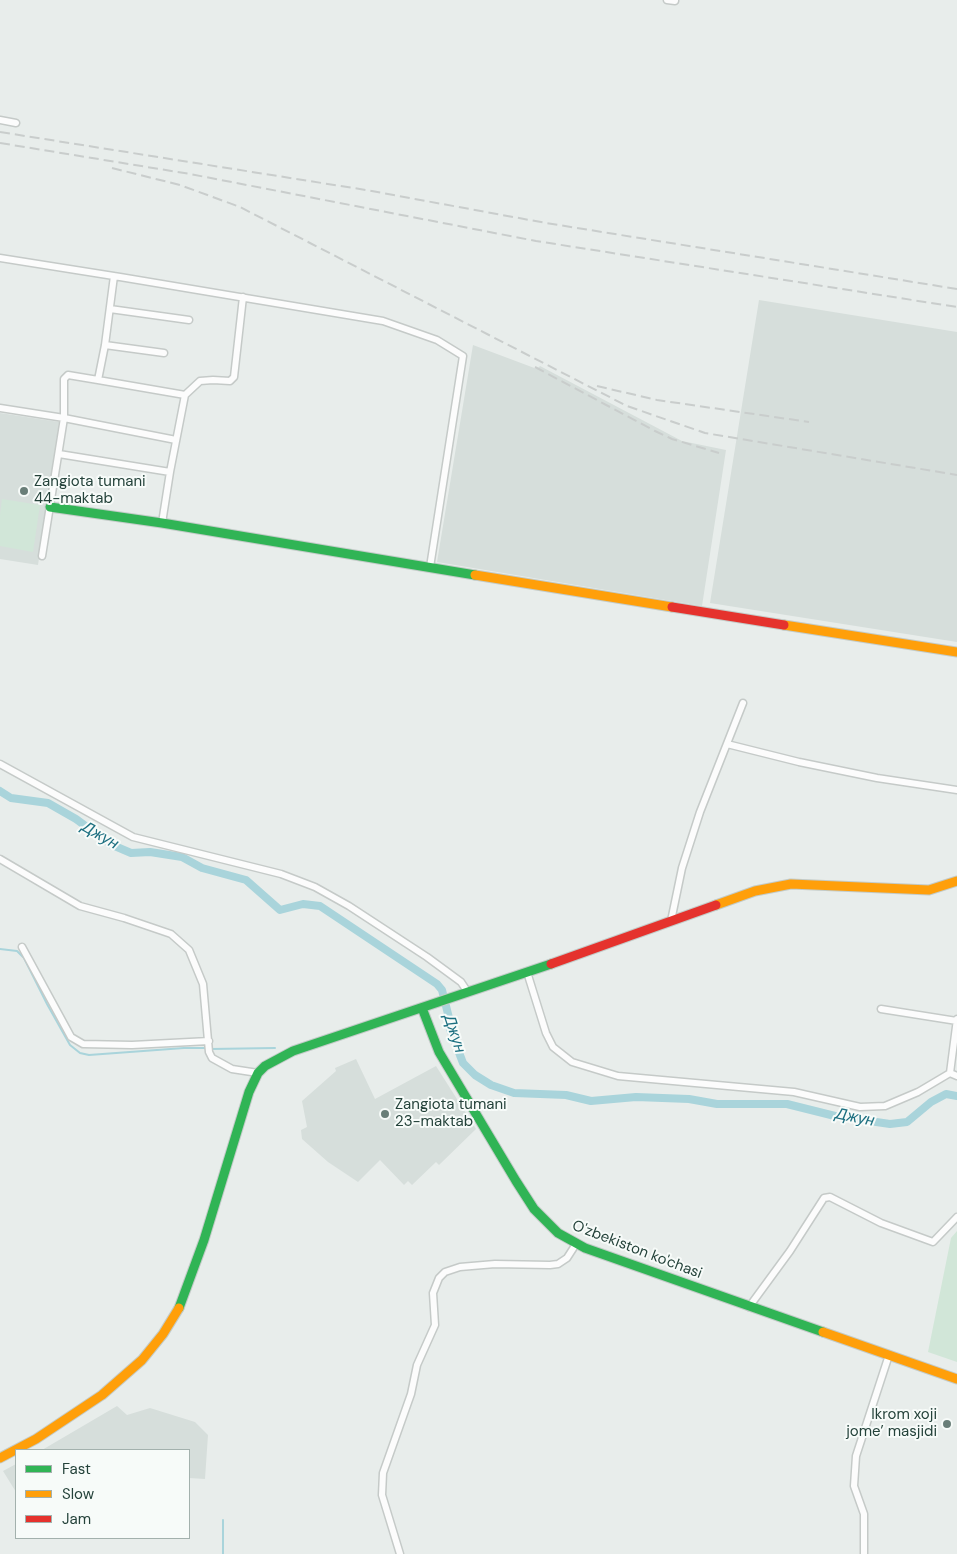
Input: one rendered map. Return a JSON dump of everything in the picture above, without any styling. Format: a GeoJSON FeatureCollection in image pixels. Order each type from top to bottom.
{"type":"FeatureCollection","features":[{"type":"Feature","properties":{"kind":"main road"},"geometry":{"type":"LineString","coordinates":[[50,507],[162,523],[706,613],[957,652]]}},
{"type":"Feature","properties":{"kind":"main road"},"geometry":{"type":"LineString","coordinates":[[17,1449],[36,1439],[102,1395],[142,1360],[163,1334],[178,1309],[200,1249],[249,1092],[258,1073],[265,1066],[294,1051],[527,972],[755,891],[791,884],[930,890],[957,881]]}},
{"type":"Feature","properties":{"kind":"main road","name":"O'zbekiston ko'chasi"},"geometry":{"type":"LineString","coordinates":[[422,1008],[439,1052],[447,1066],[534,1208],[558,1234],[576,1244],[749,1307],[957,1379]]}},
{"type":"Feature","properties":{"kind":"main road"},"geometry":{"type":"LineString","coordinates":[[0,1458],[15,1450]]}},
{"type":"Feature","properties":{"kind":"street"},"geometry":{"type":"LineString","coordinates":[[667,0],[675,2]]}},
{"type":"Feature","properties":{"kind":"street"},"geometry":{"type":"LineString","coordinates":[[0,120],[16,123]]}},
{"type":"Feature","properties":{"kind":"street"},"geometry":{"type":"LineString","coordinates":[[0,258],[383,321],[437,340],[463,356],[430,567]]}},
{"type":"Feature","properties":{"kind":"street"},"geometry":{"type":"LineString","coordinates":[[98,380],[105,345],[114,276]]}},
{"type":"Feature","properties":{"kind":"street"},"geometry":{"type":"LineString","coordinates":[[162,523],[185,395],[200,381],[213,380],[223,382],[230,381],[234,377],[243,297]]}},
{"type":"Feature","properties":{"kind":"street"},"geometry":{"type":"LineString","coordinates":[[110,309],[189,320]]}},
{"type":"Feature","properties":{"kind":"street"},"geometry":{"type":"LineString","coordinates":[[105,345],[164,353]]}},
{"type":"Feature","properties":{"kind":"street"},"geometry":{"type":"LineString","coordinates":[[42,556],[64,418],[64,378],[68,375],[185,395]]}},
{"type":"Feature","properties":{"kind":"street"},"geometry":{"type":"LineString","coordinates":[[0,408],[64,418],[176,440]]}},
{"type":"Feature","properties":{"kind":"street"},"geometry":{"type":"LineString","coordinates":[[58,454],[170,472]]}},
{"type":"Feature","properties":{"kind":"street"},"geometry":{"type":"LineString","coordinates":[[671,921],[682,868],[700,812],[743,703]]}},
{"type":"Feature","properties":{"kind":"street"},"geometry":{"type":"LineString","coordinates":[[727,744],[799,762],[877,778],[957,790]]}},
{"type":"Feature","properties":{"kind":"street"},"geometry":{"type":"LineString","coordinates":[[0,764],[133,837],[281,874],[316,887],[427,957],[461,982],[467,991]]}},
{"type":"Feature","properties":{"kind":"street"},"geometry":{"type":"LineString","coordinates":[[0,859],[80,906],[171,934],[189,950],[203,984],[209,1046],[212,1058],[232,1069],[258,1073]]}},
{"type":"Feature","properties":{"kind":"street"},"geometry":{"type":"LineString","coordinates":[[22,947],[71,1037],[83,1044],[209,1046]]}},
{"type":"Feature","properties":{"kind":"street"},"geometry":{"type":"LineString","coordinates":[[527,972],[546,1033],[553,1048],[572,1062],[618,1076],[794,1092],[860,1108],[885,1106],[954,1074],[957,1020],[880,1010]]}},
{"type":"Feature","properties":{"kind":"street"},"geometry":{"type":"LineString","coordinates":[[749,1307],[790,1251],[824,1198],[830,1197],[881,1223],[933,1242],[957,1218]]}},
{"type":"Feature","properties":{"kind":"street"},"geometry":{"type":"LineString","coordinates":[[400,1554],[382,1495],[383,1473],[411,1394],[416,1365],[435,1325],[433,1293],[439,1278],[445,1272],[460,1267],[495,1264],[558,1264],[567,1258],[576,1244]]}},
{"type":"Feature","properties":{"kind":"street"},"geometry":{"type":"LineString","coordinates":[[864,1554],[864,1514],[854,1486],[856,1456],[889,1354]]}},
{"type":"Feature","properties":{"kind":"shaded area"},"geometry":{"type":"Polygon","coordinates":[[[759,300],[957,332],[957,642],[710,603],[759,300]]]}},
{"type":"Feature","properties":{"kind":"shaded area"},"geometry":{"type":"Polygon","coordinates":[[[473,345],[537,369],[540,366],[682,441],[726,450],[702,606],[437,562],[473,345]]]}},
{"type":"Feature","properties":{"kind":"shaded area","name":"Zangiota tumani 44-maktab"},"geometry":{"type":"Polygon","coordinates":[[[0,413],[59,422],[38,565],[0,559],[0,413]]]}},
{"type":"Feature","properties":{"kind":"shaded area","name":"Zangiota tumani 23-maktab"},"geometry":{"type":"Polygon","coordinates":[[[356,1059],[375,1099],[436,1066],[476,1129],[439,1165],[436,1162],[412,1185],[408,1181],[404,1185],[380,1160],[358,1182],[328,1162],[302,1139],[301,1130],[307,1127],[302,1101],[336,1071],[335,1068],[356,1059]]]}},
{"type":"Feature","properties":{"kind":"shaded area"},"geometry":{"type":"Polygon","coordinates":[[[117,1406],[127,1415],[150,1408],[195,1422],[208,1435],[205,1479],[190,1478],[190,1449],[44,1449],[117,1406]]]}},
{"type":"Feature","properties":{"kind":"shaded area"},"geometry":{"type":"Polygon","coordinates":[[[15,1465],[15,1490],[3,1471],[15,1465]]]}},
{"type":"Feature","properties":{"kind":"green space"},"geometry":{"type":"Polygon","coordinates":[[[2,499],[40,505],[33,552],[0,546],[2,499]]]}},
{"type":"Feature","properties":{"kind":"green space"},"geometry":{"type":"Polygon","coordinates":[[[957,1231],[957,1362],[928,1352],[951,1238],[957,1231]]]}},
{"type":"Feature","properties":{"kind":"waterway","name":"Джун"},"geometry":{"type":"LineString","coordinates":[[0,791],[11,798],[48,803],[76,819],[110,844],[131,853],[150,852],[182,857],[202,868],[246,880],[280,910],[303,904],[320,906],[437,984],[442,990],[450,1029],[463,1063],[475,1075],[491,1085],[514,1093],[566,1095],[591,1101],[636,1097],[689,1099],[717,1104],[787,1104],[835,1116],[890,1124],[907,1122],[931,1102],[946,1094],[957,1096]]}},
{"type":"Feature","properties":{"kind":"waterway"},"geometry":{"type":"LineString","coordinates":[[0,949],[17,951],[24,958],[70,1045],[80,1053],[89,1055],[206,1048]]}},
{"type":"Feature","properties":{"kind":"waterway"},"geometry":{"type":"LineString","coordinates":[[211,1049],[275,1048]]}},
{"type":"Feature","properties":{"kind":"waterway"},"geometry":{"type":"LineString","coordinates":[[223,1520],[223,1554]]}},
{"type":"Feature","properties":{"kind":"railway"},"geometry":{"type":"LineString","coordinates":[[0,132],[366,190],[546,223],[957,289]]}},
{"type":"Feature","properties":{"kind":"railway"},"geometry":{"type":"LineString","coordinates":[[0,143],[190,174],[536,241],[957,307]]}},
{"type":"Feature","properties":{"kind":"railway"},"geometry":{"type":"LineString","coordinates":[[112,168],[180,185],[240,207],[627,406],[705,433],[957,475]]}},
{"type":"Feature","properties":{"kind":"railway"},"geometry":{"type":"LineString","coordinates":[[535,367],[672,439],[719,453]]}},
{"type":"Feature","properties":{"kind":"railway"},"geometry":{"type":"LineString","coordinates":[[597,386],[657,400],[809,422]]}},
{"type":"Feature","properties":{"kind":"traffic: fast"},"geometry":{"type":"LineString","coordinates":[[50,507],[162,523],[475,575]]}},
{"type":"Feature","properties":{"kind":"traffic: fast"},"geometry":{"type":"LineString","coordinates":[[179,1308],[204,1240],[249,1092],[258,1073],[265,1066],[293,1051],[551,964]]}},
{"type":"Feature","properties":{"kind":"traffic: fast"},"geometry":{"type":"LineString","coordinates":[[422,1008],[439,1052],[516,1181],[534,1209],[558,1233],[585,1248],[823,1332]]}},
{"type":"Feature","properties":{"kind":"traffic: slow"},"geometry":{"type":"LineString","coordinates":[[475,575],[672,607]]}},
{"type":"Feature","properties":{"kind":"traffic: slow"},"geometry":{"type":"LineString","coordinates":[[784,625],[957,652]]}},
{"type":"Feature","properties":{"kind":"traffic: slow"},"geometry":{"type":"LineString","coordinates":[[716,905],[755,891],[791,884],[929,890],[957,881]]}},
{"type":"Feature","properties":{"kind":"traffic: slow"},"geometry":{"type":"LineString","coordinates":[[17,1449],[36,1439],[102,1395],[142,1360],[163,1334],[179,1308]]}},
{"type":"Feature","properties":{"kind":"traffic: slow"},"geometry":{"type":"LineString","coordinates":[[823,1332],[957,1379]]}},
{"type":"Feature","properties":{"kind":"traffic: slow"},"geometry":{"type":"LineString","coordinates":[[0,1458],[15,1450]]}},
{"type":"Feature","properties":{"kind":"traffic: jam"},"geometry":{"type":"LineString","coordinates":[[672,607],[784,625]]}},
{"type":"Feature","properties":{"kind":"traffic: jam"},"geometry":{"type":"LineString","coordinates":[[551,964],[716,905]]}},
{"type":"Feature","properties":{"kind":"place","name":"Zangiota tumani 44-maktab"},"geometry":{"type":"Point","coordinates":[24,491]}},
{"type":"Feature","properties":{"kind":"place","name":"Zangiota tumani 23-maktab"},"geometry":{"type":"Point","coordinates":[385,1114]}},
{"type":"Feature","properties":{"kind":"place","name":"Ikrom xoji jome’ masjidi"},"geometry":{"type":"Point","coordinates":[947,1424]}}]}
